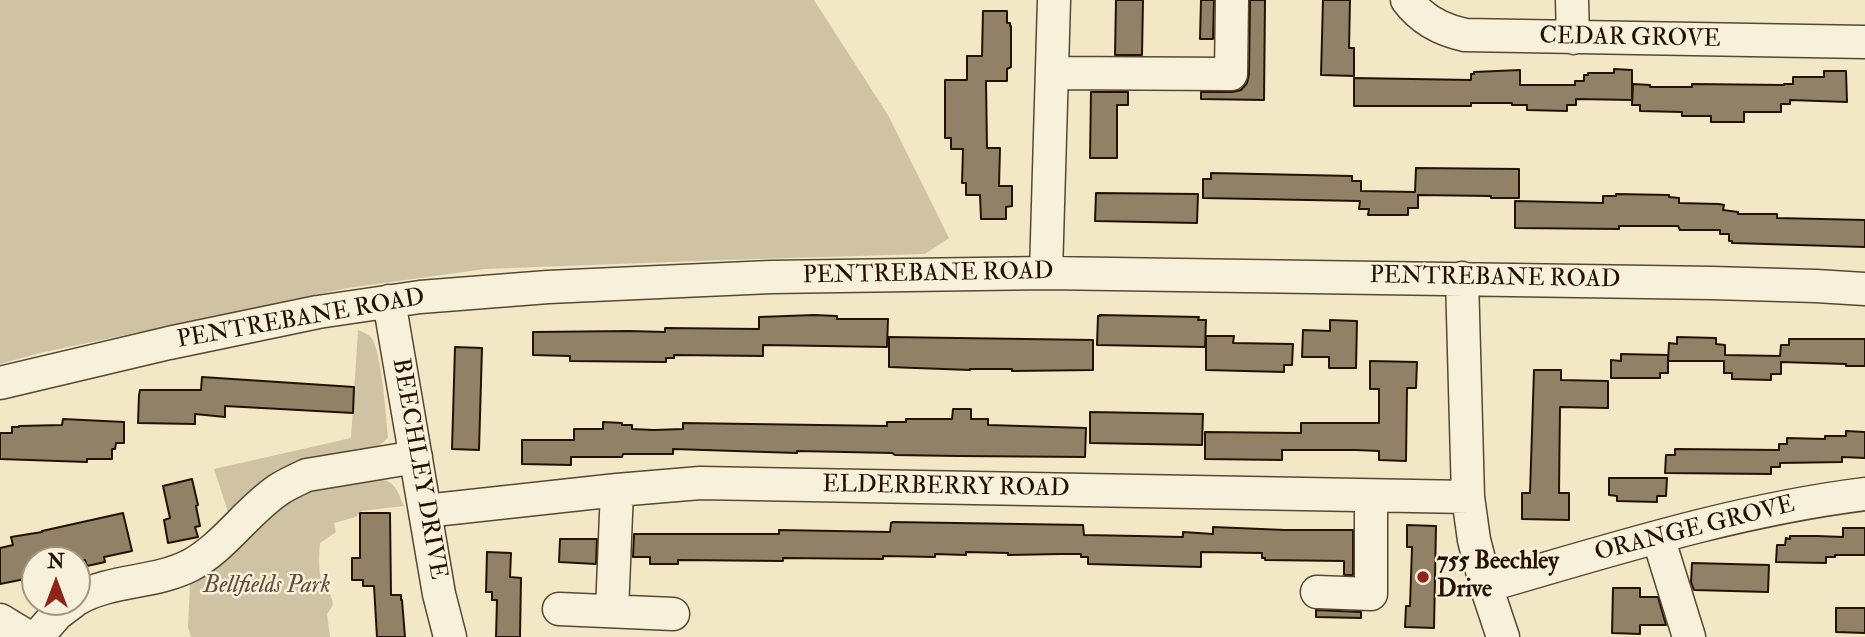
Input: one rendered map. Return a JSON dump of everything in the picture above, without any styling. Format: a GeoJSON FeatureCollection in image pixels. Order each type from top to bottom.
{"type":"FeatureCollection","features":[{"type":"Feature","properties":{"kind":"street"},"geometry":{"type":"LineString","coordinates":[[1046,273],[1054,0]]}},
{"type":"Feature","properties":{"kind":"street"},"geometry":{"type":"LineString","coordinates":[[1052,73],[1230,74],[1232,0]]}},
{"type":"Feature","properties":{"kind":"street","name":"CEDAR GROVE"},"geometry":{"type":"LineString","coordinates":[[1407,0],[1424,18],[1450,32],[1480,36],[1865,43]]}},
{"type":"Feature","properties":{"kind":"street"},"geometry":{"type":"LineString","coordinates":[[1572,0],[1573,38]]}},
{"type":"Feature","properties":{"kind":"street","name":"PENTREBANE ROAD"},"geometry":{"type":"LineString","coordinates":[[0,383],[169,343],[318,312],[389,301],[548,287],[771,277],[1046,273],[1462,278],[1865,289]]}},
{"type":"Feature","properties":{"kind":"street"},"geometry":{"type":"LineString","coordinates":[[1462,278],[1468,497],[1474,540],[1503,637]]}},
{"type":"Feature","properties":{"kind":"street","name":"BEECHLEY DRIVE"},"geometry":{"type":"LineString","coordinates":[[389,301],[439,594],[450,637]]}},
{"type":"Feature","properties":{"kind":"street"},"geometry":{"type":"LineString","coordinates":[[91,592],[160,577],[195,563],[275,492],[307,475],[416,457]]}},
{"type":"Feature","properties":{"kind":"street","name":"ELDERBERRY ROAD"},"geometry":{"type":"LineString","coordinates":[[425,511],[700,483],[1468,497]]}},
{"type":"Feature","properties":{"kind":"street"},"geometry":{"type":"LineString","coordinates":[[612,611],[617,490]]}},
{"type":"Feature","properties":{"kind":"street","name":"ORANGE GROVE"},"geometry":{"type":"LineString","coordinates":[[1486,586],[1658,537],[1818,500],[1865,494]]}},
{"type":"Feature","properties":{"kind":"street"},"geometry":{"type":"LineString","coordinates":[[1317,592],[1371,594],[1371,496]]}},
{"type":"Feature","properties":{"kind":"street"},"geometry":{"type":"LineString","coordinates":[[1658,537],[1689,637]]}},
{"type":"Feature","properties":{"kind":"street"},"geometry":{"type":"LineString","coordinates":[[559,609],[673,614]]}},
{"type":"Feature","properties":{"kind":"street"},"geometry":{"type":"LineString","coordinates":[[37,637],[55,616]]}},
{"type":"Feature","properties":{"kind":"street"},"geometry":{"type":"LineString","coordinates":[[0,620],[28,637]]}},
{"type":"Feature","properties":{"kind":"green space"},"geometry":{"type":"Polygon","coordinates":[[[0,0],[814,0],[888,115],[949,238],[925,254],[485,269],[348,288],[40,353],[0,364],[0,0]]]}},
{"type":"Feature","properties":{"kind":"green space"},"geometry":{"type":"Polygon","coordinates":[[[358,330],[372,339],[375,347],[383,387],[388,438],[380,445],[229,515],[214,469],[351,438],[358,330]]]}},
{"type":"Feature","properties":{"kind":"green space","name":"Bellfields Park"},"geometry":{"type":"Polygon","coordinates":[[[379,479],[393,485],[404,506],[361,511],[356,517],[334,523],[336,532],[320,543],[320,576],[333,605],[327,614],[330,637],[191,637],[188,627],[190,584],[206,576],[224,561],[222,556],[253,528],[258,529],[308,484],[317,490],[379,479]]]}},
{"type":"Feature","properties":{"kind":"building"},"geometry":{"type":"Polygon","coordinates":[[[1116,0],[1143,0],[1142,55],[1115,55],[1116,0]]]}},
{"type":"Feature","properties":{"kind":"building"},"geometry":{"type":"Polygon","coordinates":[[[1201,0],[1214,0],[1213,39],[1200,39],[1201,0]]]}},
{"type":"Feature","properties":{"kind":"building"},"geometry":{"type":"Polygon","coordinates":[[[1250,0],[1265,0],[1264,100],[1201,99],[1201,92],[1232,92],[1241,90],[1247,83],[1250,0]]]}},
{"type":"Feature","properties":{"kind":"building"},"geometry":{"type":"Polygon","coordinates":[[[1323,0],[1350,0],[1349,48],[1354,48],[1354,76],[1321,75],[1323,0]]]}},
{"type":"Feature","properties":{"kind":"building"},"geometry":{"type":"Polygon","coordinates":[[[983,11],[1007,11],[1007,23],[1011,26],[1011,67],[1007,69],[1007,81],[986,81],[987,148],[1000,148],[999,186],[1012,186],[1012,206],[1006,207],[1006,219],[981,219],[980,195],[966,195],[966,183],[962,183],[963,149],[951,149],[951,138],[945,138],[945,80],[967,80],[967,56],[982,56],[983,11]]]}},
{"type":"Feature","properties":{"kind":"building"},"geometry":{"type":"Polygon","coordinates":[[[1614,69],[1632,70],[1632,100],[1576,99],[1576,105],[1567,105],[1567,111],[1527,110],[1527,105],[1512,103],[1471,103],[1471,106],[1354,106],[1354,78],[1471,80],[1471,74],[1474,72],[1520,70],[1520,85],[1575,85],[1575,81],[1584,81],[1584,75],[1588,73],[1614,73],[1614,69]]]}},
{"type":"Feature","properties":{"kind":"building"},"geometry":{"type":"Polygon","coordinates":[[[1824,71],[1846,71],[1847,102],[1790,100],[1790,104],[1781,104],[1781,112],[1744,112],[1744,122],[1711,122],[1711,116],[1640,111],[1640,105],[1632,105],[1633,84],[1650,87],[1692,87],[1692,84],[1784,85],[1793,84],[1793,77],[1824,77],[1824,71]]]}},
{"type":"Feature","properties":{"kind":"building"},"geometry":{"type":"Polygon","coordinates":[[[1091,92],[1128,92],[1128,105],[1117,105],[1117,158],[1090,158],[1091,92]]]}},
{"type":"Feature","properties":{"kind":"building"},"geometry":{"type":"Polygon","coordinates":[[[1416,168],[1519,169],[1519,198],[1418,195],[1418,208],[1408,208],[1408,215],[1368,215],[1369,209],[1359,209],[1360,201],[1203,198],[1203,179],[1211,179],[1211,173],[1352,176],[1352,181],[1361,181],[1361,191],[1415,192],[1416,168]]]}},
{"type":"Feature","properties":{"kind":"building"},"geometry":{"type":"Polygon","coordinates":[[[1096,193],[1198,194],[1197,223],[1095,221],[1096,193]]]}},
{"type":"Feature","properties":{"kind":"building"},"geometry":{"type":"Polygon","coordinates":[[[1669,195],[1679,198],[1679,203],[1719,204],[1724,205],[1723,210],[1738,214],[1777,214],[1777,218],[1865,220],[1865,247],[1732,243],[1729,241],[1729,234],[1720,234],[1720,230],[1680,230],[1678,226],[1619,226],[1619,229],[1515,228],[1515,201],[1603,203],[1603,196],[1669,195]]]}},
{"type":"Feature","properties":{"kind":"building"},"geometry":{"type":"Polygon","coordinates":[[[1100,315],[1199,317],[1198,320],[1206,320],[1205,347],[1097,345],[1100,315]]]}},
{"type":"Feature","properties":{"kind":"building"},"geometry":{"type":"Polygon","coordinates":[[[837,316],[837,319],[888,319],[887,347],[763,345],[763,356],[674,355],[674,358],[666,358],[666,362],[570,361],[570,356],[533,355],[533,332],[665,332],[665,328],[759,329],[759,317],[837,316]]]}},
{"type":"Feature","properties":{"kind":"building"},"geometry":{"type":"Polygon","coordinates":[[[1330,320],[1357,321],[1356,368],[1329,368],[1329,357],[1302,357],[1303,330],[1330,331],[1330,320]]]}},
{"type":"Feature","properties":{"kind":"building"},"geometry":{"type":"Polygon","coordinates":[[[1206,336],[1234,336],[1233,343],[1293,344],[1292,365],[1284,365],[1284,372],[1206,370],[1206,336]]]}},
{"type":"Feature","properties":{"kind":"building"},"geometry":{"type":"Polygon","coordinates":[[[889,337],[1093,340],[1093,370],[1012,371],[889,367],[889,337]]]}},
{"type":"Feature","properties":{"kind":"building"},"geometry":{"type":"Polygon","coordinates":[[[1677,337],[1716,338],[1716,344],[1725,345],[1725,355],[1780,356],[1781,345],[1789,345],[1789,339],[1865,339],[1865,366],[1781,362],[1781,374],[1771,374],[1771,380],[1732,379],[1732,373],[1724,373],[1724,361],[1668,361],[1669,343],[1677,344],[1677,337]]]}},
{"type":"Feature","properties":{"kind":"building"},"geometry":{"type":"Polygon","coordinates":[[[455,347],[482,348],[479,450],[452,449],[455,347]]]}},
{"type":"Feature","properties":{"kind":"building"},"geometry":{"type":"Polygon","coordinates":[[[1621,354],[1668,355],[1668,373],[1660,373],[1660,378],[1611,378],[1611,360],[1621,361],[1621,354]]]}},
{"type":"Feature","properties":{"kind":"building"},"geometry":{"type":"Polygon","coordinates":[[[1370,361],[1417,362],[1416,388],[1407,388],[1406,461],[1379,460],[1379,451],[1355,450],[1282,450],[1282,460],[1205,459],[1205,432],[1301,433],[1301,423],[1379,423],[1379,389],[1370,389],[1370,361]]]}},
{"type":"Feature","properties":{"kind":"building"},"geometry":{"type":"Polygon","coordinates":[[[1534,370],[1561,370],[1561,380],[1608,381],[1608,408],[1560,407],[1559,493],[1569,493],[1569,520],[1522,519],[1522,493],[1530,493],[1534,370]]]}},
{"type":"Feature","properties":{"kind":"building"},"geometry":{"type":"Polygon","coordinates":[[[202,377],[354,387],[353,413],[225,406],[225,417],[195,414],[195,424],[138,423],[140,390],[201,390],[202,377]]]}},
{"type":"Feature","properties":{"kind":"building"},"geometry":{"type":"Polygon","coordinates":[[[953,409],[971,409],[971,419],[988,419],[988,425],[1086,428],[1085,457],[673,449],[673,454],[571,457],[571,465],[522,464],[522,440],[574,440],[574,429],[603,429],[603,422],[632,425],[632,429],[654,430],[683,429],[683,423],[887,426],[887,422],[906,422],[906,419],[952,419],[953,409]]]}},
{"type":"Feature","properties":{"kind":"building"},"geometry":{"type":"Polygon","coordinates":[[[1090,412],[1203,414],[1202,445],[1090,443],[1090,412]]]}},
{"type":"Feature","properties":{"kind":"building"},"geometry":{"type":"Polygon","coordinates":[[[63,419],[124,422],[124,443],[116,443],[115,449],[112,449],[112,459],[87,459],[87,462],[0,459],[0,433],[12,433],[12,427],[19,426],[62,425],[63,419]]]}},
{"type":"Feature","properties":{"kind":"building"},"geometry":{"type":"Polygon","coordinates":[[[1846,431],[1865,432],[1865,458],[1842,457],[1842,462],[1780,463],[1780,467],[1771,467],[1771,474],[1665,473],[1666,455],[1675,455],[1675,449],[1779,450],[1779,444],[1787,444],[1787,438],[1825,439],[1825,436],[1846,436],[1846,431]]]}},
{"type":"Feature","properties":{"kind":"building"},"geometry":{"type":"Polygon","coordinates":[[[1609,478],[1667,478],[1666,496],[1657,496],[1657,502],[1617,501],[1617,496],[1609,495],[1609,478]]]}},
{"type":"Feature","properties":{"kind":"building"},"geometry":{"type":"Polygon","coordinates":[[[192,479],[198,505],[200,526],[195,527],[198,537],[168,543],[164,520],[170,518],[163,486],[192,479]]]}},
{"type":"Feature","properties":{"kind":"building"},"geometry":{"type":"Polygon","coordinates":[[[123,513],[132,551],[104,557],[105,562],[91,565],[91,546],[21,546],[21,580],[0,584],[0,548],[13,545],[11,537],[123,513]]]}},
{"type":"Feature","properties":{"kind":"building"},"geometry":{"type":"Polygon","coordinates":[[[360,513],[390,513],[391,595],[401,595],[405,637],[377,637],[374,586],[363,586],[363,580],[352,580],[352,558],[360,558],[360,513]]]}},
{"type":"Feature","properties":{"kind":"building"},"geometry":{"type":"Polygon","coordinates":[[[893,522],[1083,525],[1084,535],[1183,537],[1183,532],[1213,534],[1213,527],[1353,530],[1353,575],[1344,575],[1344,561],[1265,560],[1262,553],[1201,552],[1201,567],[1088,564],[1088,557],[1081,557],[1081,554],[1008,555],[966,552],[966,555],[935,554],[935,557],[883,556],[883,559],[678,560],[678,564],[650,564],[650,557],[633,557],[634,534],[779,534],[779,530],[890,532],[893,522]]]}},
{"type":"Feature","properties":{"kind":"building","name":"755 Beechley Drive"},"geometry":{"type":"Polygon","coordinates":[[[1407,525],[1436,526],[1434,628],[1405,627],[1406,606],[1410,606],[1412,547],[1407,547],[1407,525]]]}},
{"type":"Feature","properties":{"kind":"building"},"geometry":{"type":"Polygon","coordinates":[[[1843,528],[1865,528],[1865,555],[1835,555],[1826,557],[1826,563],[1776,562],[1777,545],[1785,545],[1786,538],[1843,537],[1843,528]]]}},
{"type":"Feature","properties":{"kind":"building"},"geometry":{"type":"Polygon","coordinates":[[[560,539],[597,539],[596,564],[559,562],[560,539]]]}},
{"type":"Feature","properties":{"kind":"building"},"geometry":{"type":"Polygon","coordinates":[[[487,552],[511,553],[510,577],[521,578],[520,637],[496,637],[497,600],[492,600],[492,592],[486,592],[487,552]]]}},
{"type":"Feature","properties":{"kind":"building"},"geometry":{"type":"Polygon","coordinates":[[[1692,563],[1769,565],[1768,592],[1694,590],[1691,582],[1692,563]]]}},
{"type":"Feature","properties":{"kind":"building"},"geometry":{"type":"Polygon","coordinates":[[[1613,588],[1640,588],[1640,597],[1658,597],[1666,625],[1640,625],[1640,634],[1612,633],[1613,588]]]}},
{"type":"Feature","properties":{"kind":"building"},"geometry":{"type":"Polygon","coordinates":[[[1836,608],[1865,608],[1865,633],[1836,632],[1836,608]]]}},
{"type":"Feature","properties":{"kind":"building"},"geometry":{"type":"Polygon","coordinates":[[[1316,610],[1361,612],[1361,618],[1316,617],[1316,610]]]}},
{"type":"Feature","properties":{"kind":"place","name":"755 Beechley Drive"},"geometry":{"type":"Point","coordinates":[1423,577]}}]}
